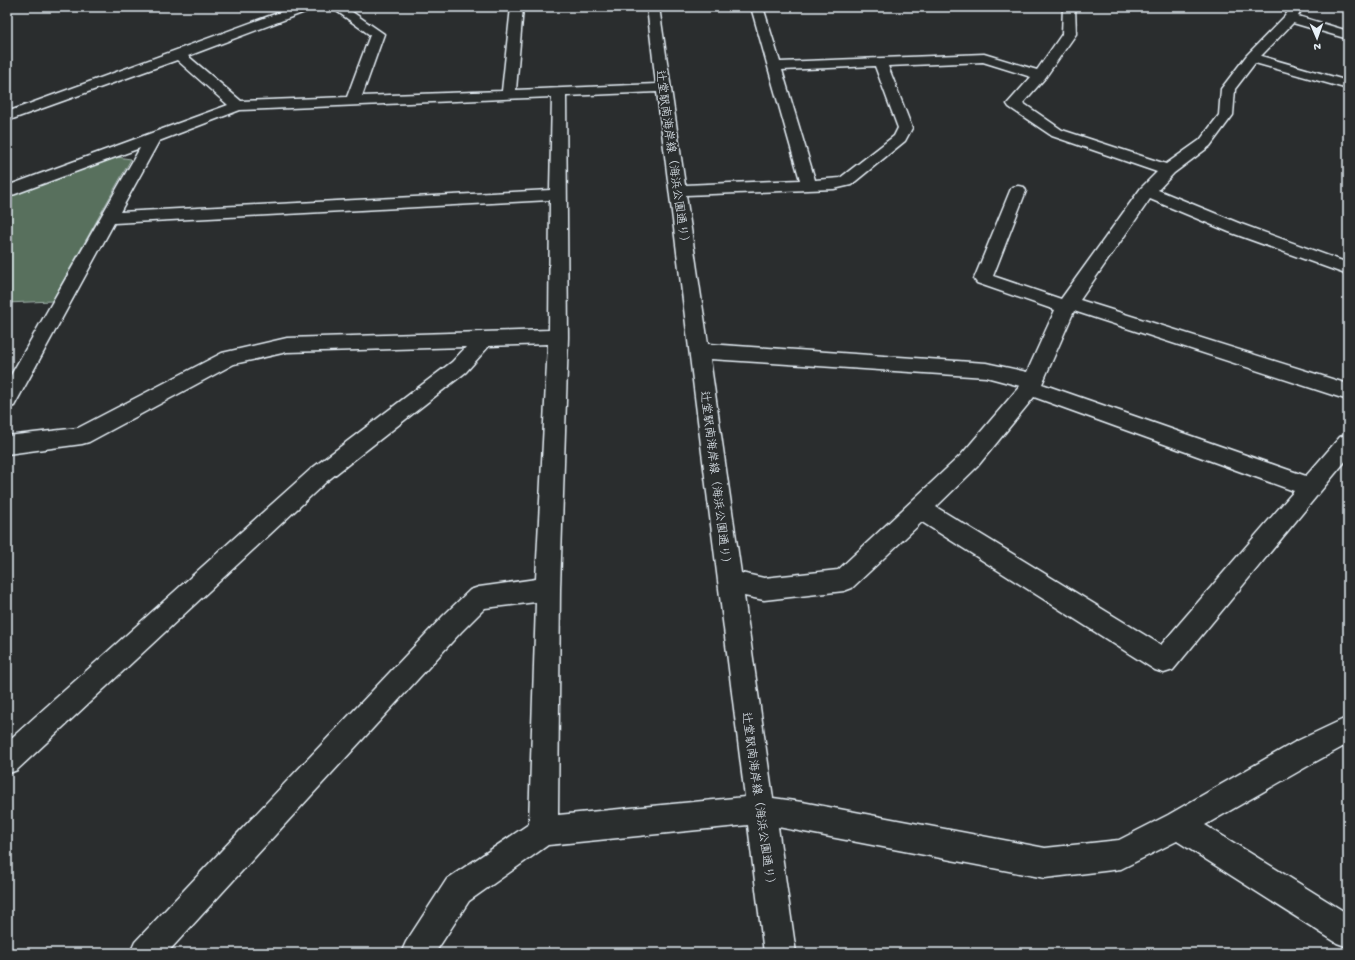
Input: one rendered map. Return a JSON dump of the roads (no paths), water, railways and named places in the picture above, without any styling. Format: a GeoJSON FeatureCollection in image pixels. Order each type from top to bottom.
{"type":"FeatureCollection","features":[{"type":"Feature","properties":{"kind":"street"},"geometry":{"type":"LineString","coordinates":[[7,117],[179,55],[287,10],[306,7]]}},
{"type":"Feature","properties":{"kind":"street"},"geometry":{"type":"LineString","coordinates":[[337,7],[377,34],[353,101]]}},
{"type":"Feature","properties":{"kind":"street"},"geometry":{"type":"LineString","coordinates":[[509,94],[517,7]]}},
{"type":"Feature","properties":{"kind":"street","name":"辻堂駅南海岸線（海浜公園通り）"},"geometry":{"type":"LineString","coordinates":[[652,7],[700,351],[780,953]]}},
{"type":"Feature","properties":{"kind":"street"},"geometry":{"type":"LineString","coordinates":[[757,7],[809,185]]}},
{"type":"Feature","properties":{"kind":"street"},"geometry":{"type":"LineString","coordinates":[[1069,7],[1069,34],[1040,75],[1014,104],[1056,133],[1168,170]]}},
{"type":"Feature","properties":{"kind":"street"},"geometry":{"type":"LineString","coordinates":[[730,582],[764,589],[844,580],[969,461],[1032,385],[1067,305],[1146,192],[1168,170],[1205,143],[1226,115],[1228,89],[1252,58],[1294,12],[1348,35]]}},
{"type":"Feature","properties":{"kind":"street"},"geometry":{"type":"LineString","coordinates":[[179,55],[238,106]]}},
{"type":"Feature","properties":{"kind":"street"},"geometry":{"type":"LineString","coordinates":[[775,66],[984,58],[1040,75]]}},
{"type":"Feature","properties":{"kind":"street"},"geometry":{"type":"LineString","coordinates":[[1252,58],[1348,85]]}},
{"type":"Feature","properties":{"kind":"street"},"geometry":{"type":"LineString","coordinates":[[678,190],[834,184],[845,182],[900,138],[905,128],[880,62]]}},
{"type":"Feature","properties":{"kind":"street"},"geometry":{"type":"LineString","coordinates":[[7,192],[238,106],[663,88]]}},
{"type":"Feature","properties":{"kind":"street"},"geometry":{"type":"LineString","coordinates":[[543,831],[548,589],[558,337],[557,195],[559,92]]}},
{"type":"Feature","properties":{"kind":"street"},"geometry":{"type":"LineString","coordinates":[[7,400],[154,138]]}},
{"type":"Feature","properties":{"kind":"street"},"geometry":{"type":"LineString","coordinates":[[1018,191],[983,279],[1348,392]]}},
{"type":"Feature","properties":{"kind":"street"},"geometry":{"type":"LineString","coordinates":[[1146,192],[1235,228],[1348,269]]}},
{"type":"Feature","properties":{"kind":"street"},"geometry":{"type":"LineString","coordinates":[[108,218],[557,195]]}},
{"type":"Feature","properties":{"kind":"street"},"geometry":{"type":"LineString","coordinates":[[7,446],[82,436],[229,358],[286,345],[558,337]]}},
{"type":"Feature","properties":{"kind":"street"},"geometry":{"type":"LineString","coordinates":[[7,760],[319,475],[459,367],[484,339]]}},
{"type":"Feature","properties":{"kind":"street"},"geometry":{"type":"LineString","coordinates":[[700,351],[986,370],[1032,385],[1310,487]]}},
{"type":"Feature","properties":{"kind":"street"},"geometry":{"type":"LineString","coordinates":[[920,509],[1164,661],[1348,443]]}},
{"type":"Feature","properties":{"kind":"street"},"geometry":{"type":"LineString","coordinates":[[146,953],[452,624],[479,598],[548,589]]}},
{"type":"Feature","properties":{"kind":"street"},"geometry":{"type":"LineString","coordinates":[[417,953],[458,890],[543,831],[760,810],[802,816],[1045,863],[1121,854],[1178,826],[1305,752],[1348,730]]}},
{"type":"Feature","properties":{"kind":"street"},"geometry":{"type":"LineString","coordinates":[[1178,826],[1348,932]]}}]}
